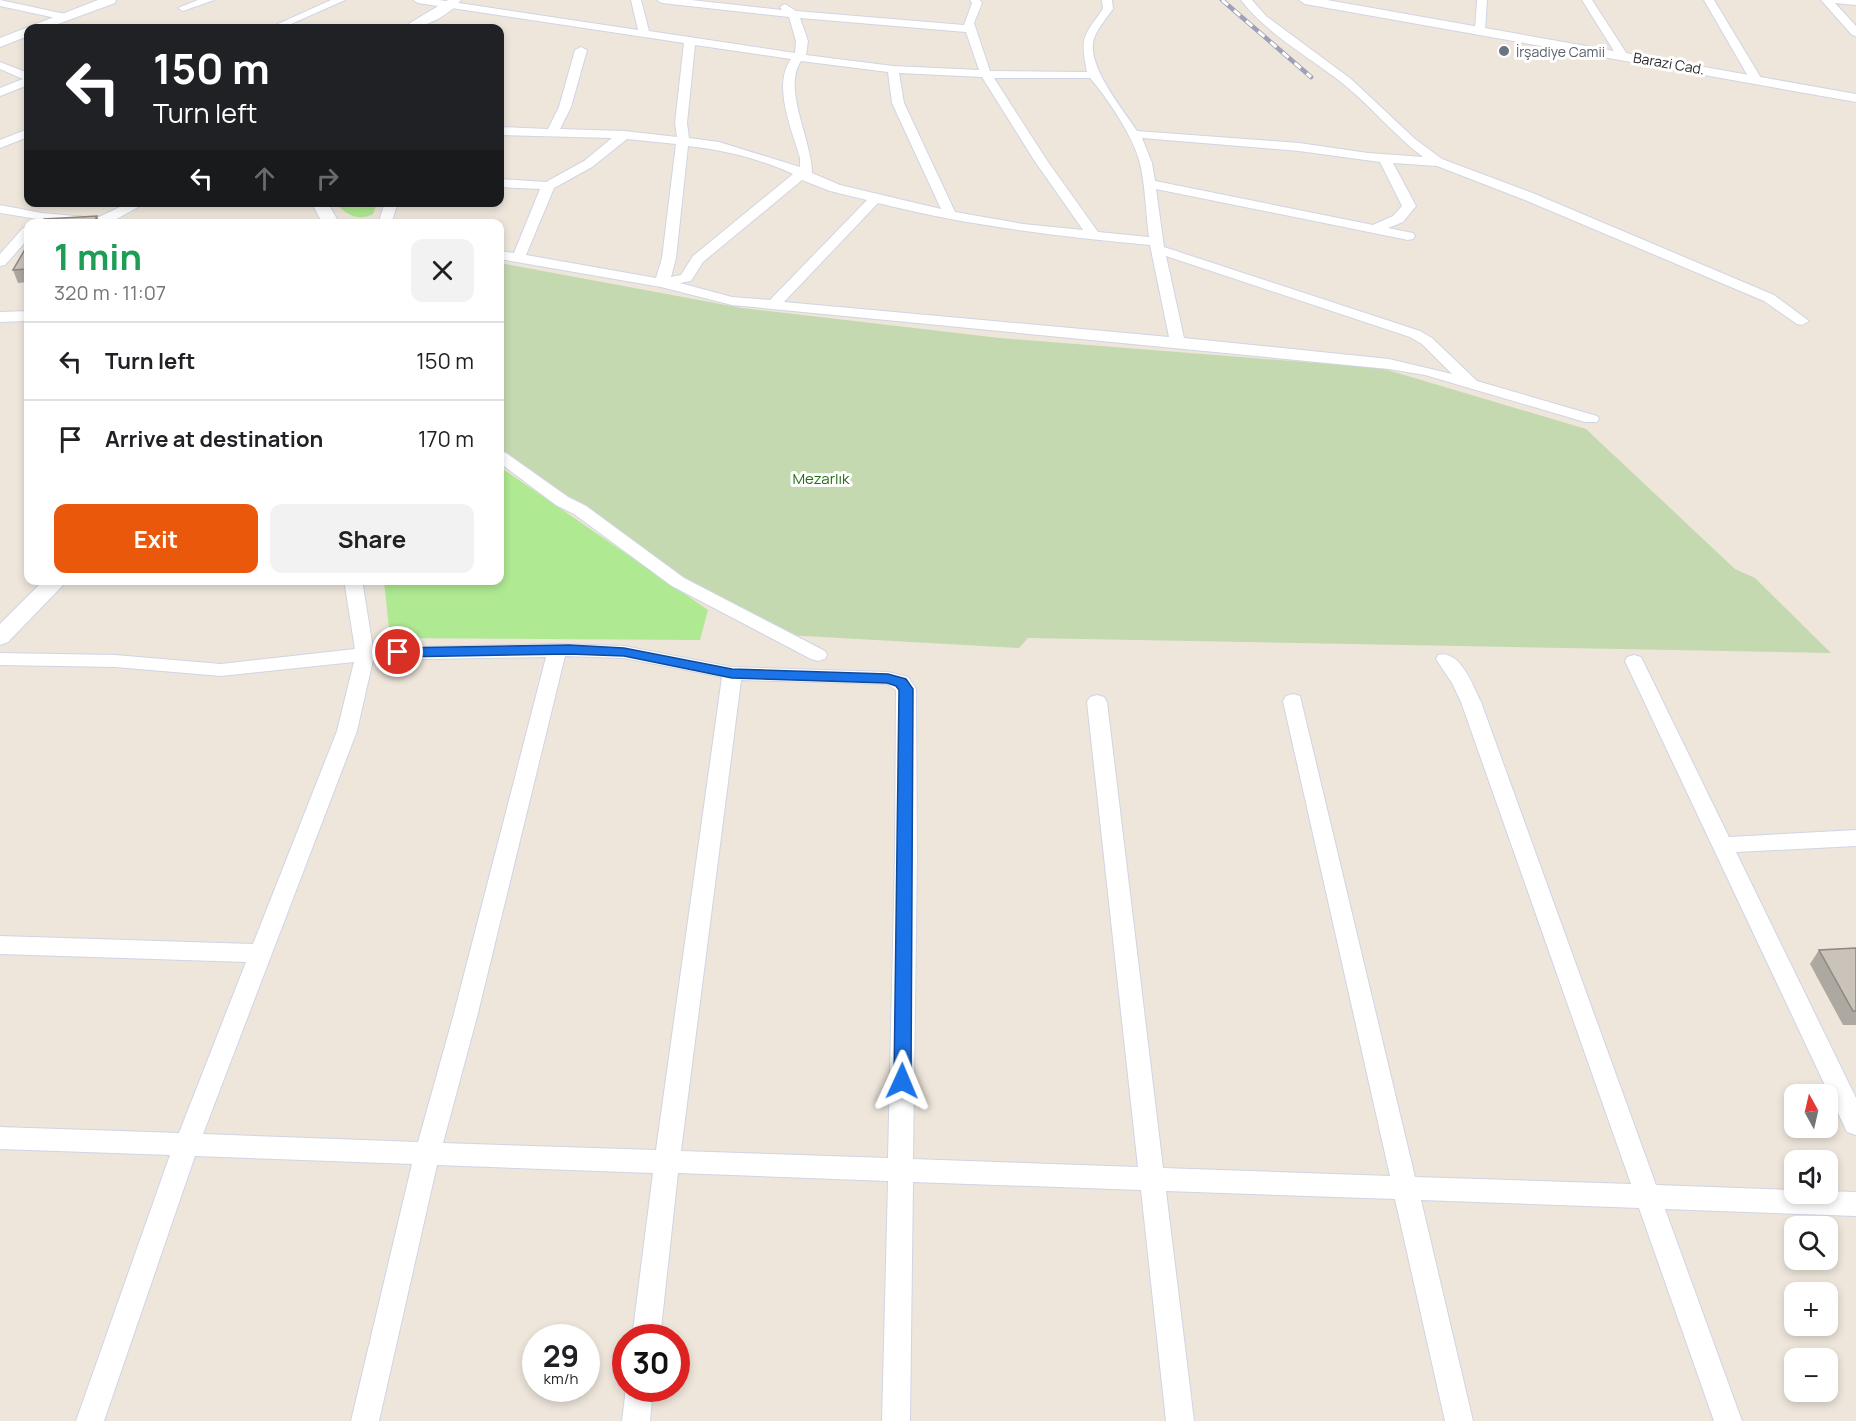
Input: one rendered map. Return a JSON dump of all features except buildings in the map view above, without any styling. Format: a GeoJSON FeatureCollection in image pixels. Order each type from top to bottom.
{"type":"FeatureCollection","features":[{"type":"Feature","properties":{"kind":"street"},"geometry":{"type":"LineString","coordinates":[[47,24],[110,0]]}},
{"type":"Feature","properties":{"kind":"street"},"geometry":{"type":"LineString","coordinates":[[183,8],[209,0]]}},
{"type":"Feature","properties":{"kind":"street"},"geometry":{"type":"LineString","coordinates":[[283,24],[340,0]]}},
{"type":"Feature","properties":{"kind":"street"},"geometry":{"type":"LineString","coordinates":[[418,0],[452,2],[525,12],[644,34],[893,69],[986,74],[1093,75]]}},
{"type":"Feature","properties":{"kind":"street"},"geometry":{"type":"LineString","coordinates":[[636,0],[644,34]]}},
{"type":"Feature","properties":{"kind":"street"},"geometry":{"type":"LineString","coordinates":[[662,0],[970,29]]}},
{"type":"Feature","properties":{"kind":"street"},"geometry":{"type":"LineString","coordinates":[[662,283],[686,278],[698,259],[804,175],[806,158],[790,100],[790,69],[802,52],[802,41],[793,14],[777,0]]}},
{"type":"Feature","properties":{"kind":"street"},"geometry":{"type":"LineString","coordinates":[[975,0],[977,3],[969,23],[986,74],[1040,160],[1093,235]]}},
{"type":"Feature","properties":{"kind":"street"},"geometry":{"type":"LineString","coordinates":[[1107,0],[1108,9],[1087,41],[1093,75],[1104,87],[1133,134],[1146,163],[1157,245],[1177,342]]}},
{"type":"Feature","properties":{"kind":"street"},"geometry":{"type":"LineString","coordinates":[[1246,0],[1262,18],[1347,81],[1411,142],[1439,162],[1530,197],[1769,298],[1802,321]]}},
{"type":"Feature","properties":{"kind":"street","name":"Barazi Cad."},"geometry":{"type":"LineString","coordinates":[[1305,0],[1621,54],[1856,98]]}},
{"type":"Feature","properties":{"kind":"street"},"geometry":{"type":"LineString","coordinates":[[1480,30],[1482,0]]}},
{"type":"Feature","properties":{"kind":"street"},"geometry":{"type":"LineString","coordinates":[[1587,0],[1621,54]]}},
{"type":"Feature","properties":{"kind":"street"},"geometry":{"type":"LineString","coordinates":[[1709,0],[1755,78]]}},
{"type":"Feature","properties":{"kind":"street"},"geometry":{"type":"LineString","coordinates":[[1826,0],[1856,33]]}},
{"type":"Feature","properties":{"kind":"street"},"geometry":{"type":"LineString","coordinates":[[1832,0],[1856,2]]}},
{"type":"Feature","properties":{"kind":"street"},"geometry":{"type":"LineString","coordinates":[[415,24],[452,2]]}},
{"type":"Feature","properties":{"kind":"street"},"geometry":{"type":"LineString","coordinates":[[0,3],[65,17]]}},
{"type":"Feature","properties":{"kind":"street"},"geometry":{"type":"LineString","coordinates":[[0,43],[24,33]]}},
{"type":"Feature","properties":{"kind":"street"},"geometry":{"type":"LineString","coordinates":[[662,283],[669,258],[678,166],[683,140],[681,123],[690,41]]}},
{"type":"Feature","properties":{"kind":"street"},"geometry":{"type":"LineString","coordinates":[[553,132],[565,106],[581,50]]}},
{"type":"Feature","properties":{"kind":"street"},"geometry":{"type":"LineString","coordinates":[[0,65],[24,77]]}},
{"type":"Feature","properties":{"kind":"street"},"geometry":{"type":"LineString","coordinates":[[893,69],[898,103],[950,215]]}},
{"type":"Feature","properties":{"kind":"street"},"geometry":{"type":"LineString","coordinates":[[0,92],[24,81]]}},
{"type":"Feature","properties":{"kind":"street"},"geometry":{"type":"LineString","coordinates":[[504,131],[624,135],[715,145],[758,156],[836,188],[950,215],[1023,228],[1093,235],[1157,245],[1414,334],[1427,341],[1472,384]]}},
{"type":"Feature","properties":{"kind":"street"},"geometry":{"type":"LineString","coordinates":[[1133,134],[1299,147],[1384,158],[1439,162]]}},
{"type":"Feature","properties":{"kind":"street"},"geometry":{"type":"LineString","coordinates":[[0,144],[24,135]]}},
{"type":"Feature","properties":{"kind":"street"},"geometry":{"type":"LineString","coordinates":[[504,183],[548,186],[588,164],[624,135]]}},
{"type":"Feature","properties":{"kind":"street"},"geometry":{"type":"LineString","coordinates":[[1374,229],[1398,219],[1409,206],[1384,158]]}},
{"type":"Feature","properties":{"kind":"street"},"geometry":{"type":"LineString","coordinates":[[1147,183],[1408,236]]}},
{"type":"Feature","properties":{"kind":"street"},"geometry":{"type":"LineString","coordinates":[[518,259],[548,186]]}},
{"type":"Feature","properties":{"kind":"street"},"geometry":{"type":"LineString","coordinates":[[774,304],[876,198]]}},
{"type":"Feature","properties":{"kind":"street"},"geometry":{"type":"LineString","coordinates":[[4,210],[24,202]]}},
{"type":"Feature","properties":{"kind":"street"},"geometry":{"type":"LineString","coordinates":[[105,219],[130,207]]}},
{"type":"Feature","properties":{"kind":"street"},"geometry":{"type":"LineString","coordinates":[[4,210],[36,219]]}},
{"type":"Feature","properties":{"kind":"street"},"geometry":{"type":"LineString","coordinates":[[0,262],[24,235]]}},
{"type":"Feature","properties":{"kind":"street"},"geometry":{"type":"LineString","coordinates":[[504,256],[662,283],[732,301],[1389,364],[1426,371],[1591,419]]}},
{"type":"Feature","properties":{"kind":"street"},"geometry":{"type":"LineString","coordinates":[[0,317],[24,316]]}},
{"type":"Feature","properties":{"kind":"street"},"geometry":{"type":"LineString","coordinates":[[504,459],[562,501],[580,510],[678,582],[818,655]]}},
{"type":"Feature","properties":{"kind":"street"},"geometry":{"type":"LineString","coordinates":[[0,637],[52,585]]}},
{"type":"Feature","properties":{"kind":"street"},"geometry":{"type":"LineString","coordinates":[[90,1421],[186,1146],[347,731],[365,654],[354,585]]}},
{"type":"Feature","properties":{"kind":"street"},"geometry":{"type":"LineString","coordinates":[[365,1421],[428,1155],[557,650]]}},
{"type":"Feature","properties":{"kind":"street"},"geometry":{"type":"LineString","coordinates":[[0,659],[115,661],[220,670],[365,654],[557,650],[624,652],[732,673],[888,678],[901,682],[906,689],[896,1421]]}},
{"type":"Feature","properties":{"kind":"street"},"geometry":{"type":"LineString","coordinates":[[1445,659],[1461,681],[1471,702],[1646,1197],[1728,1421]]}},
{"type":"Feature","properties":{"kind":"street"},"geometry":{"type":"LineString","coordinates":[[1634,661],[1856,1124]]}},
{"type":"Feature","properties":{"kind":"street"},"geometry":{"type":"LineString","coordinates":[[648,1324],[732,673]]}},
{"type":"Feature","properties":{"kind":"street"},"geometry":{"type":"LineString","coordinates":[[1293,700],[1459,1421]]}},
{"type":"Feature","properties":{"kind":"street"},"geometry":{"type":"LineString","coordinates":[[1098,702],[1180,1421]]}},
{"type":"Feature","properties":{"kind":"street"},"geometry":{"type":"LineString","coordinates":[[1723,845],[1856,838]]}},
{"type":"Feature","properties":{"kind":"street"},"geometry":{"type":"LineString","coordinates":[[0,945],[261,953]]}},
{"type":"Feature","properties":{"kind":"street"},"geometry":{"type":"LineString","coordinates":[[0,1138],[1856,1204]]}},
{"type":"Feature","properties":{"kind":"street"},"geometry":{"type":"LineString","coordinates":[[636,1421],[638,1402]]}},
{"type":"Feature","properties":{"kind":"green space"},"geometry":{"type":"Polygon","coordinates":[[[340,207],[376,207],[373,214],[362,217],[352,216],[340,207]]]}},
{"type":"Feature","properties":{"kind":"green space","name":"Mezarlık"},"geometry":{"type":"Polygon","coordinates":[[[504,264],[742,308],[1000,338],[1381,368],[1586,429],[1735,569],[1755,578],[1831,653],[1028,638],[1019,648],[768,634],[504,464],[504,264]]]}},
{"type":"Feature","properties":{"kind":"green space"},"geometry":{"type":"Polygon","coordinates":[[[504,470],[708,610],[700,640],[390,638],[384,585],[504,585],[504,470]]]}},
{"type":"Feature","properties":{"kind":"railway"},"geometry":{"type":"LineString","coordinates":[[1222,0],[1311,77]]}},
{"type":"Feature","properties":{"kind":"place","name":"İrşadiye Camii"},"geometry":{"type":"Point","coordinates":[1504,51]}},
{"type":"Feature","properties":{"kind":"route"},"geometry":{"type":"LineString","coordinates":[[398,652],[569,650],[624,652],[732,673],[888,678],[901,682],[906,689],[902,1081]]}}]}
